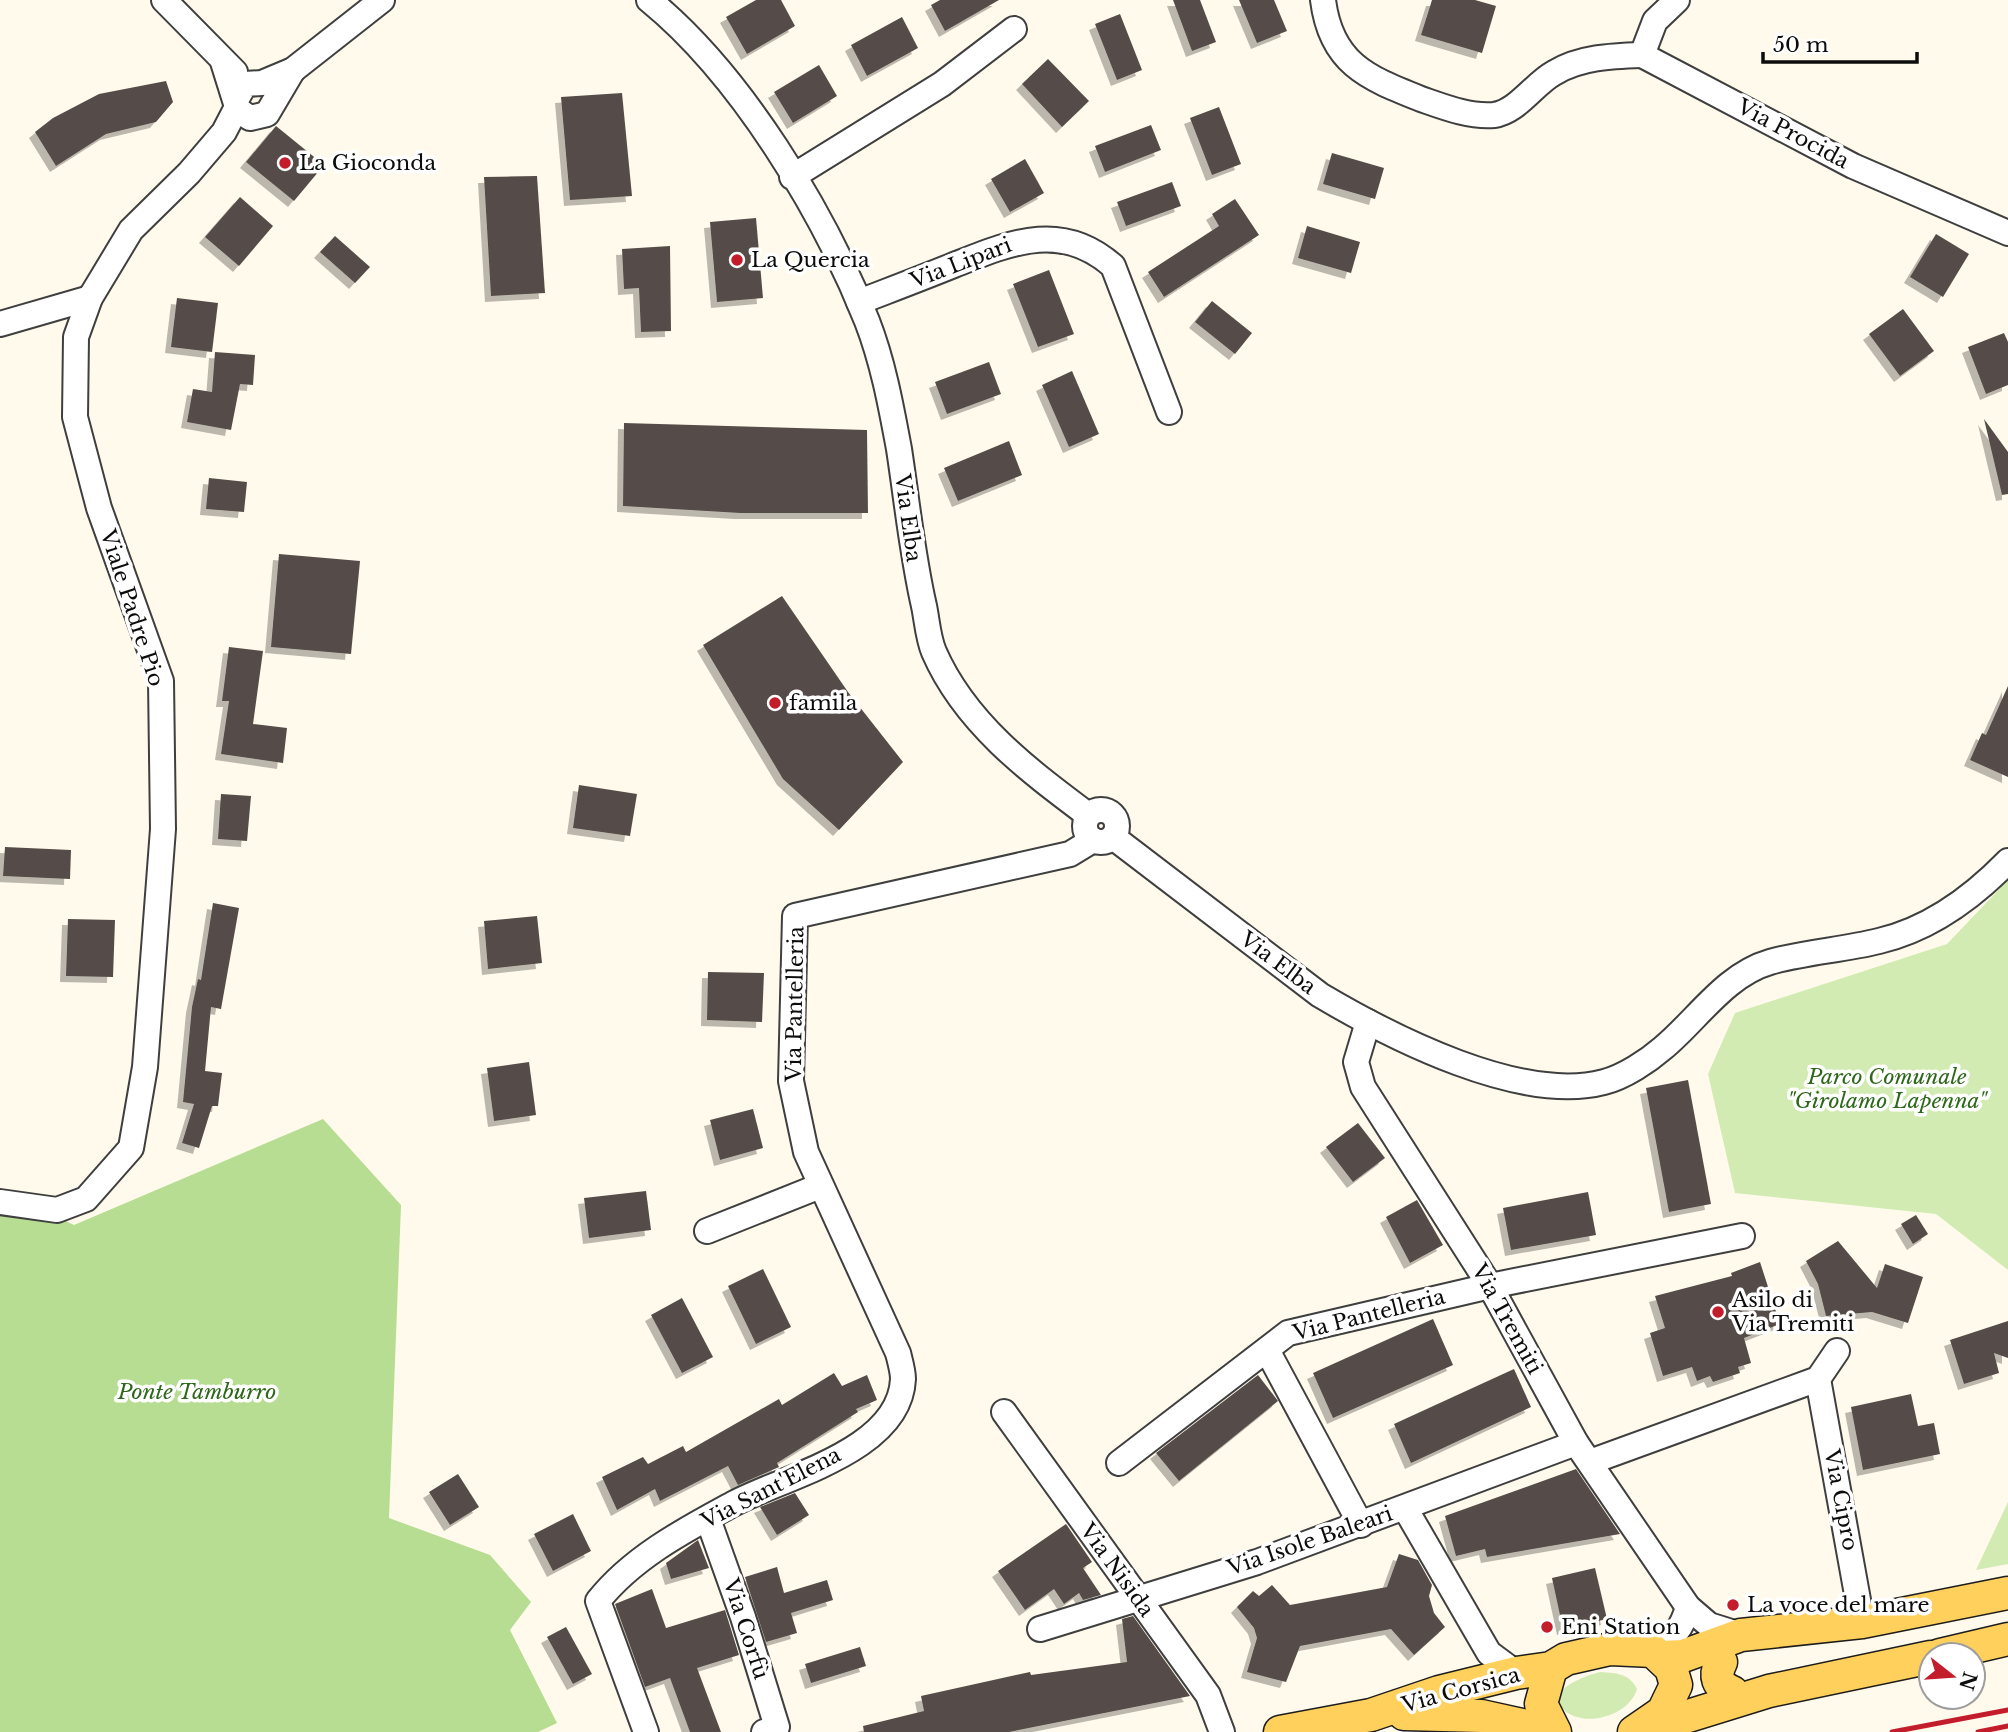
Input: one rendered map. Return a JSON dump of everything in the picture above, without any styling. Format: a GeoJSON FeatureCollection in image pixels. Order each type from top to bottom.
{"type":"FeatureCollection","features":[{"type":"Feature","properties":{"kind":"main road","name":"Via Corsica"},"geometry":{"type":"LineString","coordinates":[[1664,1664],[1741,1635],[1862,1622],[2008,1593]]}},
{"type":"Feature","properties":{"kind":"main road","name":"Via Corsica"},"geometry":{"type":"LineString","coordinates":[[1280,1732],[1371,1715],[1439,1692],[1516,1673],[1551,1668],[1580,1654],[1610,1649],[1664,1664],[1721,1662],[1788,1646],[1862,1622]]}},
{"type":"Feature","properties":{"kind":"main road"},"geometry":{"type":"LineString","coordinates":[[1987,1644],[2008,1639]]}},
{"type":"Feature","properties":{"kind":"main road"},"geometry":{"type":"LineString","coordinates":[[1643,1727],[1769,1691],[1917,1660]]}},
{"type":"Feature","properties":{"kind":"main road"},"geometry":{"type":"LineString","coordinates":[[1721,1662],[1717,1670],[1717,1680],[1723,1688],[1732,1692]]}},
{"type":"Feature","properties":{"kind":"main road"},"geometry":{"type":"LineString","coordinates":[[1664,1664],[1698,1692],[1769,1691]]}},
{"type":"Feature","properties":{"kind":"main road"},"geometry":{"type":"LineString","coordinates":[[1643,1727],[1663,1712],[1664,1664]]}},
{"type":"Feature","properties":{"kind":"main road","name":"Via Corsica"},"geometry":{"type":"LineString","coordinates":[[1551,1668],[1541,1704],[1555,1732]]}},
{"type":"Feature","properties":{"kind":"main road","name":"Via Corsica"},"geometry":{"type":"LineString","coordinates":[[1371,1715],[1480,1716],[1555,1732]]}},
{"type":"Feature","properties":{"kind":"street"},"geometry":{"type":"LineString","coordinates":[[164,0],[223,62],[250,98]]}},
{"type":"Feature","properties":{"kind":"street","name":"Viale Padre Pio"},"geometry":{"type":"LineString","coordinates":[[0,1202],[57,1210],[86,1199],[131,1148],[145,1067],[163,829],[161,681],[99,508],[75,417],[76,337],[90,298],[131,230],[224,132],[250,98],[293,70],[382,0]]}},
{"type":"Feature","properties":{"kind":"street","name":"Via Elba"},"geometry":{"type":"LineString","coordinates":[[649,0],[681,26],[716,64],[753,114],[792,177],[859,302],[886,379],[915,567],[933,650],[957,694],[986,730],[1042,780],[1088,815],[1094,811],[1109,812],[1117,824],[1103,839],[1320,995],[1417,1048],[1506,1077],[1557,1087],[1604,1082],[1632,1069],[1663,1049],[1737,978],[1768,962],[1882,941],[1938,919],[1987,883],[2008,861]]}},
{"type":"Feature","properties":{"kind":"street"},"geometry":{"type":"LineString","coordinates":[[1323,0],[1325,16],[1337,44],[1353,64],[1372,79],[1452,111],[1493,115],[1509,111],[1555,72],[1598,57],[1642,55],[1655,21],[1677,0]]}},
{"type":"Feature","properties":{"kind":"street"},"geometry":{"type":"LineString","coordinates":[[792,177],[942,84],[1014,29]]}},
{"type":"Feature","properties":{"kind":"street","name":"Via Procida"},"geometry":{"type":"LineString","coordinates":[[1642,55],[1853,166],[2008,233]]}},
{"type":"Feature","properties":{"kind":"street","name":"Via Lipari"},"geometry":{"type":"LineString","coordinates":[[859,302],[1017,241],[1060,239],[1094,250],[1113,266],[1169,412]]}},
{"type":"Feature","properties":{"kind":"street"},"geometry":{"type":"LineString","coordinates":[[0,324],[90,298]]}},
{"type":"Feature","properties":{"kind":"street","name":"Via Pantelleria"},"geometry":{"type":"LineString","coordinates":[[903,1379],[898,1353],[806,1152],[791,1081],[795,916],[1070,854],[1103,839]]}},
{"type":"Feature","properties":{"kind":"street","name":"Via Tremiti"},"geometry":{"type":"LineString","coordinates":[[1368,1022],[1359,1044],[1356,1062],[1363,1087],[1490,1286],[1583,1453],[1688,1607],[1709,1625],[1741,1635]]}},
{"type":"Feature","properties":{"kind":"street"},"geometry":{"type":"LineString","coordinates":[[707,1231],[820,1186]]}},
{"type":"Feature","properties":{"kind":"street","name":"Via Pantelleria"},"geometry":{"type":"LineString","coordinates":[[1119,1463],[1288,1333],[1490,1286],[1741,1236]]}},
{"type":"Feature","properties":{"kind":"street"},"geometry":{"type":"LineString","coordinates":[[1266,1350],[1361,1525]]}},
{"type":"Feature","properties":{"kind":"street"},"geometry":{"type":"LineString","coordinates":[[1818,1379],[1837,1351]]}},
{"type":"Feature","properties":{"kind":"street","name":"Via Sant'Elena"},"geometry":{"type":"LineString","coordinates":[[646,1732],[598,1601],[639,1559],[733,1503],[815,1471],[872,1434],[896,1406],[903,1379]]}},
{"type":"Feature","properties":{"kind":"street","name":"Via Isole Baleari"},"geometry":{"type":"LineString","coordinates":[[1040,1629],[1257,1562],[1405,1508],[1818,1379]]}},
{"type":"Feature","properties":{"kind":"street","name":"Via Cipro"},"geometry":{"type":"LineString","coordinates":[[1818,1379],[1862,1622]]}},
{"type":"Feature","properties":{"kind":"street","name":"Via Nisida"},"geometry":{"type":"LineString","coordinates":[[1004,1412],[1208,1695],[1222,1732]]}},
{"type":"Feature","properties":{"kind":"street"},"geometry":{"type":"LineString","coordinates":[[1405,1508],[1489,1653],[1516,1673]]}},
{"type":"Feature","properties":{"kind":"street","name":"Via Corfù"},"geometry":{"type":"LineString","coordinates":[[708,1518],[743,1617],[777,1727],[764,1732]]}},
{"type":"Feature","properties":{"kind":"street"},"geometry":{"type":"LineString","coordinates":[[1664,1664],[1669,1641],[1682,1626],[1688,1607]]}},
{"type":"Feature","properties":{"kind":"green space","name":"Parco Comunale \"Girolamo Lapenna\""},"geometry":{"type":"Polygon","coordinates":[[[2008,880],[2008,1270],[1936,1214],[1735,1193],[1708,1074],[1735,1013],[1947,944],[2008,880]]]}},
{"type":"Feature","properties":{"kind":"green space","name":"Ponte Tamburro"},"geometry":{"type":"Polygon","coordinates":[[[323,1119],[401,1205],[389,1518],[490,1555],[531,1602],[510,1630],[557,1723],[538,1732],[0,1732],[0,1190],[74,1225],[323,1119]]]}},
{"type":"Feature","properties":{"kind":"green space"},"geometry":{"type":"Polygon","coordinates":[[[2008,1502],[2008,1564],[1976,1570],[2008,1502]]]}},
{"type":"Feature","properties":{"kind":"green space"},"geometry":{"type":"Polygon","coordinates":[[[1601,1672],[1622,1675],[1634,1684],[1637,1689],[1626,1706],[1594,1719],[1573,1716],[1564,1710],[1558,1703],[1562,1690],[1578,1680],[1601,1672]]]}},
{"type":"Feature","properties":{"kind":"building"},"geometry":{"type":"Polygon","coordinates":[[[756,0],[781,0],[795,26],[747,54],[726,17],[756,0]]]}},
{"type":"Feature","properties":{"kind":"building"},"geometry":{"type":"Polygon","coordinates":[[[940,0],[999,0],[945,31],[931,5],[940,0]]]}},
{"type":"Feature","properties":{"kind":"building"},"geometry":{"type":"Polygon","coordinates":[[[1173,0],[1200,0],[1216,42],[1192,51],[1173,0]]]}},
{"type":"Feature","properties":{"kind":"building"},"geometry":{"type":"Polygon","coordinates":[[[1239,0],[1274,0],[1287,31],[1257,43],[1239,0]]]}},
{"type":"Feature","properties":{"kind":"building"},"geometry":{"type":"Polygon","coordinates":[[[1432,0],[1475,0],[1496,6],[1482,53],[1421,35],[1432,0]]]}},
{"type":"Feature","properties":{"kind":"building"},"geometry":{"type":"Polygon","coordinates":[[[1120,14],[1142,70],[1117,80],[1095,24],[1120,14]]]}},
{"type":"Feature","properties":{"kind":"building"},"geometry":{"type":"Polygon","coordinates":[[[902,17],[918,48],[867,76],[851,45],[902,17]]]}},
{"type":"Feature","properties":{"kind":"building"},"geometry":{"type":"Polygon","coordinates":[[[1048,59],[1089,101],[1062,127],[1022,84],[1048,59]]]}},
{"type":"Feature","properties":{"kind":"building"},"geometry":{"type":"Polygon","coordinates":[[[819,65],[837,96],[793,123],[774,92],[819,65]]]}},
{"type":"Feature","properties":{"kind":"building"},"geometry":{"type":"Polygon","coordinates":[[[166,81],[173,102],[156,122],[106,134],[56,166],[35,132],[53,118],[99,94],[166,81]]]}},
{"type":"Feature","properties":{"kind":"building"},"geometry":{"type":"Polygon","coordinates":[[[622,93],[632,196],[570,200],[561,97],[622,93]]]}},
{"type":"Feature","properties":{"kind":"building"},"geometry":{"type":"Polygon","coordinates":[[[1219,107],[1241,164],[1212,175],[1190,118],[1219,107]]]}},
{"type":"Feature","properties":{"kind":"building"},"geometry":{"type":"Polygon","coordinates":[[[1151,125],[1161,150],[1105,172],[1095,146],[1151,125]]]}},
{"type":"Feature","properties":{"kind":"building","name":"La Gioconda"},"geometry":{"type":"Polygon","coordinates":[[[276,126],[324,165],[294,201],[246,162],[276,126]]]}},
{"type":"Feature","properties":{"kind":"building"},"geometry":{"type":"Polygon","coordinates":[[[1332,153],[1384,168],[1375,199],[1323,184],[1332,153]]]}},
{"type":"Feature","properties":{"kind":"building"},"geometry":{"type":"Polygon","coordinates":[[[1025,159],[1044,193],[1010,212],[991,179],[1025,159]]]}},
{"type":"Feature","properties":{"kind":"building"},"geometry":{"type":"Polygon","coordinates":[[[537,176],[545,293],[491,296],[484,177],[537,176]]]}},
{"type":"Feature","properties":{"kind":"building"},"geometry":{"type":"Polygon","coordinates":[[[1172,182],[1181,206],[1126,226],[1117,202],[1172,182]]]}},
{"type":"Feature","properties":{"kind":"building"},"geometry":{"type":"Polygon","coordinates":[[[240,197],[273,226],[239,266],[205,237],[240,197]]]}},
{"type":"Feature","properties":{"kind":"building"},"geometry":{"type":"Polygon","coordinates":[[[1235,199],[1259,235],[1164,297],[1148,272],[1219,226],[1212,214],[1235,199]]]}},
{"type":"Feature","properties":{"kind":"building","name":"La Quercia"},"geometry":{"type":"Polygon","coordinates":[[[756,218],[763,298],[717,302],[710,222],[756,218]]]}},
{"type":"Feature","properties":{"kind":"building"},"geometry":{"type":"Polygon","coordinates":[[[1307,226],[1360,242],[1351,273],[1298,258],[1307,226]]]}},
{"type":"Feature","properties":{"kind":"building"},"geometry":{"type":"Polygon","coordinates":[[[1936,234],[1969,254],[1943,297],[1910,277],[1936,234]]]}},
{"type":"Feature","properties":{"kind":"building"},"geometry":{"type":"Polygon","coordinates":[[[335,236],[370,267],[355,283],[320,252],[335,236]]]}},
{"type":"Feature","properties":{"kind":"building"},"geometry":{"type":"Polygon","coordinates":[[[670,246],[671,331],[641,332],[639,288],[624,289],[622,249],[670,246]]]}},
{"type":"Feature","properties":{"kind":"building"},"geometry":{"type":"Polygon","coordinates":[[[1049,270],[1074,334],[1038,347],[1013,284],[1049,270]]]}},
{"type":"Feature","properties":{"kind":"building"},"geometry":{"type":"Polygon","coordinates":[[[177,298],[218,303],[212,352],[171,347],[177,298]]]}},
{"type":"Feature","properties":{"kind":"building"},"geometry":{"type":"Polygon","coordinates":[[[1212,301],[1252,333],[1235,354],[1195,322],[1212,301]]]}},
{"type":"Feature","properties":{"kind":"building"},"geometry":{"type":"Polygon","coordinates":[[[1903,309],[1934,351],[1900,376],[1869,334],[1903,309]]]}},
{"type":"Feature","properties":{"kind":"building"},"geometry":{"type":"Polygon","coordinates":[[[2004,333],[2008,342],[2008,385],[1986,394],[1968,347],[2004,333]]]}},
{"type":"Feature","properties":{"kind":"building"},"geometry":{"type":"Polygon","coordinates":[[[215,352],[255,355],[253,385],[240,384],[231,430],[187,422],[193,389],[212,392],[215,352]]]}},
{"type":"Feature","properties":{"kind":"building"},"geometry":{"type":"Polygon","coordinates":[[[989,362],[1001,394],[947,414],[935,382],[989,362]]]}},
{"type":"Feature","properties":{"kind":"building"},"geometry":{"type":"Polygon","coordinates":[[[1072,371],[1099,434],[1069,447],[1042,385],[1072,371]]]}},
{"type":"Feature","properties":{"kind":"building"},"geometry":{"type":"Polygon","coordinates":[[[1984,419],[2008,452],[2008,494],[2002,495],[1984,419]]]}},
{"type":"Feature","properties":{"kind":"building"},"geometry":{"type":"Polygon","coordinates":[[[624,423],[867,430],[868,513],[740,513],[623,506],[624,423]]]}},
{"type":"Feature","properties":{"kind":"building"},"geometry":{"type":"Polygon","coordinates":[[[1009,441],[1022,475],[958,501],[944,468],[1009,441]]]}},
{"type":"Feature","properties":{"kind":"building"},"geometry":{"type":"Polygon","coordinates":[[[209,478],[247,482],[244,512],[206,509],[209,478]]]}},
{"type":"Feature","properties":{"kind":"building"},"geometry":{"type":"Polygon","coordinates":[[[279,554],[360,561],[351,654],[271,647],[279,554]]]}},
{"type":"Feature","properties":{"kind":"building"},"geometry":{"type":"Polygon","coordinates":[[[782,596],[848,692],[903,762],[839,830],[783,779],[703,645],[782,596]]]}},
{"type":"Feature","properties":{"kind":"building"},"geometry":{"type":"Polygon","coordinates":[[[229,647],[263,651],[253,724],[287,728],[283,763],[221,754],[229,701],[222,701],[229,647]]]}},
{"type":"Feature","properties":{"kind":"building"},"geometry":{"type":"Polygon","coordinates":[[[2008,686],[2008,777],[1970,760],[1982,733],[1986,735],[2008,686]]]}},
{"type":"Feature","properties":{"kind":"building"},"geometry":{"type":"Polygon","coordinates":[[[579,785],[637,794],[630,836],[573,828],[579,785]]]}},
{"type":"Feature","properties":{"kind":"building"},"geometry":{"type":"Polygon","coordinates":[[[221,794],[251,796],[247,841],[218,839],[221,794]]]}},
{"type":"Feature","properties":{"kind":"building"},"geometry":{"type":"Polygon","coordinates":[[[5,847],[71,850],[70,879],[3,876],[5,847]]]}},
{"type":"Feature","properties":{"kind":"building"},"geometry":{"type":"Polygon","coordinates":[[[213,903],[239,908],[221,1009],[211,1007],[205,1071],[222,1073],[218,1106],[212,1106],[199,1148],[182,1143],[194,1104],[183,1102],[192,1007],[198,979],[201,980],[213,903]]]}},
{"type":"Feature","properties":{"kind":"building"},"geometry":{"type":"Polygon","coordinates":[[[537,916],[542,963],[488,969],[484,921],[537,916]]]}},
{"type":"Feature","properties":{"kind":"building"},"geometry":{"type":"Polygon","coordinates":[[[68,919],[115,920],[113,977],[66,976],[68,919]]]}},
{"type":"Feature","properties":{"kind":"building"},"geometry":{"type":"Polygon","coordinates":[[[708,972],[764,973],[762,1022],[707,1020],[708,972]]]}},
{"type":"Feature","properties":{"kind":"building"},"geometry":{"type":"Polygon","coordinates":[[[529,1062],[536,1115],[494,1121],[487,1068],[529,1062]]]}},
{"type":"Feature","properties":{"kind":"building"},"geometry":{"type":"Polygon","coordinates":[[[1688,1080],[1711,1204],[1669,1212],[1646,1088],[1688,1080]]]}},
{"type":"Feature","properties":{"kind":"building"},"geometry":{"type":"Polygon","coordinates":[[[753,1109],[763,1148],[720,1160],[710,1120],[753,1109]]]}},
{"type":"Feature","properties":{"kind":"building"},"geometry":{"type":"Polygon","coordinates":[[[1358,1123],[1385,1158],[1353,1182],[1326,1147],[1358,1123]]]}},
{"type":"Feature","properties":{"kind":"building"},"geometry":{"type":"Polygon","coordinates":[[[646,1191],[651,1230],[589,1238],[584,1198],[646,1191]]]}},
{"type":"Feature","properties":{"kind":"building"},"geometry":{"type":"Polygon","coordinates":[[[1588,1192],[1596,1235],[1511,1250],[1503,1208],[1588,1192]]]}},
{"type":"Feature","properties":{"kind":"building"},"geometry":{"type":"Polygon","coordinates":[[[1417,1200],[1443,1245],[1410,1263],[1386,1217],[1417,1200]]]}},
{"type":"Feature","properties":{"kind":"building"},"geometry":{"type":"Polygon","coordinates":[[[1916,1215],[1928,1234],[1913,1244],[1901,1224],[1916,1215]]]}},
{"type":"Feature","properties":{"kind":"building"},"geometry":{"type":"Polygon","coordinates":[[[1838,1241],[1877,1288],[1885,1264],[1923,1277],[1908,1323],[1872,1312],[1826,1316],[1818,1284],[1806,1261],[1838,1241]]]}},
{"type":"Feature","properties":{"kind":"building","name":"Asilo di Via Tremiti"},"geometry":{"type":"Polygon","coordinates":[[[1760,1262],[1780,1324],[1744,1338],[1751,1363],[1738,1367],[1740,1373],[1713,1382],[1710,1376],[1697,1381],[1692,1367],[1663,1376],[1650,1333],[1665,1328],[1655,1296],[1732,1276],[1731,1273],[1760,1262]]]}},
{"type":"Feature","properties":{"kind":"building"},"geometry":{"type":"Polygon","coordinates":[[[763,1269],[791,1327],[756,1344],[728,1286],[763,1269]]]}},
{"type":"Feature","properties":{"kind":"building"},"geometry":{"type":"Polygon","coordinates":[[[682,1298],[713,1357],[682,1373],[651,1315],[682,1298]]]}},
{"type":"Feature","properties":{"kind":"building"},"geometry":{"type":"Polygon","coordinates":[[[1433,1319],[1453,1365],[1333,1418],[1313,1373],[1433,1319]]]}},
{"type":"Feature","properties":{"kind":"building"},"geometry":{"type":"Polygon","coordinates":[[[2008,1321],[2008,1358],[1994,1353],[1999,1373],[1964,1384],[1950,1340],[2008,1321]]]}},
{"type":"Feature","properties":{"kind":"building"},"geometry":{"type":"Polygon","coordinates":[[[1514,1369],[1531,1407],[1411,1463],[1394,1424],[1514,1369]]]}},
{"type":"Feature","properties":{"kind":"building"},"geometry":{"type":"Polygon","coordinates":[[[834,1373],[842,1386],[867,1375],[877,1400],[856,1409],[858,1412],[777,1463],[779,1467],[738,1485],[728,1466],[660,1501],[655,1489],[617,1510],[602,1477],[643,1457],[648,1464],[683,1446],[686,1452],[779,1399],[782,1405],[834,1373]]]}},
{"type":"Feature","properties":{"kind":"building"},"geometry":{"type":"Polygon","coordinates":[[[1258,1375],[1278,1401],[1179,1481],[1156,1453],[1258,1375]]]}},
{"type":"Feature","properties":{"kind":"building"},"geometry":{"type":"Polygon","coordinates":[[[1911,1394],[1918,1426],[1934,1423],[1940,1454],[1863,1470],[1851,1407],[1911,1394]]]}},
{"type":"Feature","properties":{"kind":"building"},"geometry":{"type":"Polygon","coordinates":[[[1576,1469],[1620,1534],[1487,1557],[1485,1549],[1456,1556],[1445,1516],[1576,1469]]]}},
{"type":"Feature","properties":{"kind":"building"},"geometry":{"type":"Polygon","coordinates":[[[458,1474],[479,1507],[450,1525],[429,1492],[458,1474]]]}},
{"type":"Feature","properties":{"kind":"building"},"geometry":{"type":"Polygon","coordinates":[[[795,1493],[809,1515],[777,1535],[760,1507],[795,1493]]]}},
{"type":"Feature","properties":{"kind":"building"},"geometry":{"type":"Polygon","coordinates":[[[573,1514],[591,1551],[553,1571],[534,1534],[573,1514]]]}},
{"type":"Feature","properties":{"kind":"building"},"geometry":{"type":"Polygon","coordinates":[[[1066,1524],[1092,1562],[1083,1568],[1101,1595],[1083,1600],[1079,1593],[1064,1604],[1054,1589],[1025,1610],[998,1571],[1066,1524]]]}},
{"type":"Feature","properties":{"kind":"building"},"geometry":{"type":"Polygon","coordinates":[[[698,1540],[709,1568],[671,1579],[666,1563],[698,1540]]]}},
{"type":"Feature","properties":{"kind":"building"},"geometry":{"type":"Polygon","coordinates":[[[1399,1554],[1418,1560],[1432,1585],[1429,1596],[1434,1613],[1445,1627],[1414,1655],[1391,1629],[1300,1646],[1286,1682],[1247,1672],[1257,1638],[1254,1628],[1237,1607],[1253,1591],[1259,1596],[1272,1585],[1290,1605],[1387,1587],[1399,1554]]]}},
{"type":"Feature","properties":{"kind":"building"},"geometry":{"type":"Polygon","coordinates":[[[777,1567],[784,1593],[827,1580],[833,1600],[791,1613],[797,1633],[766,1642],[745,1577],[777,1567]]]}},
{"type":"Feature","properties":{"kind":"building"},"geometry":{"type":"Polygon","coordinates":[[[1595,1568],[1607,1619],[1563,1629],[1552,1578],[1595,1568]]]}},
{"type":"Feature","properties":{"kind":"building"},"geometry":{"type":"Polygon","coordinates":[[[652,1589],[666,1628],[725,1610],[739,1655],[697,1668],[721,1732],[690,1732],[670,1678],[645,1687],[615,1604],[652,1589]]]}},
{"type":"Feature","properties":{"kind":"building"},"geometry":{"type":"Polygon","coordinates":[[[1133,1616],[1190,1696],[1009,1732],[864,1732],[863,1726],[924,1711],[921,1696],[1030,1672],[1031,1675],[1127,1662],[1122,1619],[1133,1616]]]}},
{"type":"Feature","properties":{"kind":"building"},"geometry":{"type":"Polygon","coordinates":[[[566,1627],[592,1674],[573,1684],[547,1637],[566,1627]]]}},
{"type":"Feature","properties":{"kind":"building"},"geometry":{"type":"Polygon","coordinates":[[[860,1647],[866,1666],[811,1683],[805,1664],[860,1647]]]}},
{"type":"Feature","properties":{"kind":"railway"},"geometry":{"type":"LineString","coordinates":[[1892,1732],[2008,1710]]}},
{"type":"Feature","properties":{"kind":"railway"},"geometry":{"type":"LineString","coordinates":[[1978,1732],[2008,1726]]}},
{"type":"Feature","properties":{"kind":"place","name":"La Gioconda"},"geometry":{"type":"Point","coordinates":[285,163]}},
{"type":"Feature","properties":{"kind":"place","name":"La Quercia"},"geometry":{"type":"Point","coordinates":[737,260]}},
{"type":"Feature","properties":{"kind":"place","name":"famila"},"geometry":{"type":"Point","coordinates":[775,703]}},
{"type":"Feature","properties":{"kind":"place","name":"Asilo di Via Tremiti"},"geometry":{"type":"Point","coordinates":[1718,1312]}},
{"type":"Feature","properties":{"kind":"place","name":"La voce del mare"},"geometry":{"type":"Point","coordinates":[1733,1605]}},
{"type":"Feature","properties":{"kind":"place","name":"Eni Station"},"geometry":{"type":"Point","coordinates":[1547,1627]}}]}
